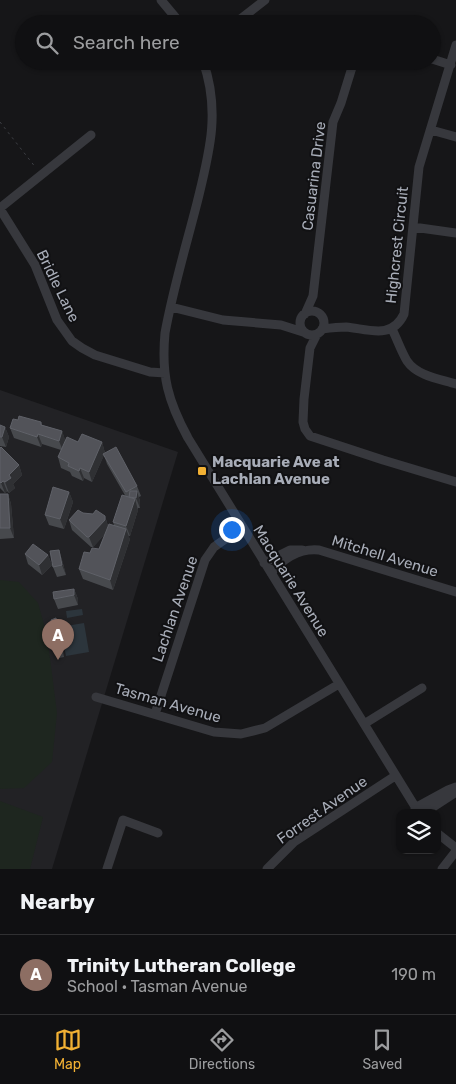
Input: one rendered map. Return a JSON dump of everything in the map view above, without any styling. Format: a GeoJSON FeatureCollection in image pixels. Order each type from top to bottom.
{"type":"FeatureCollection","features":[{"type":"Feature","properties":{"kind":"street"},"geometry":{"type":"LineString","coordinates":[[161,0],[174,15]]}},
{"type":"Feature","properties":{"kind":"street"},"geometry":{"type":"LineString","coordinates":[[246,15],[265,0]]}},
{"type":"Feature","properties":{"kind":"street","name":"Highcrest Circuit"},"geometry":{"type":"LineString","coordinates":[[392,328],[398,324],[404,314],[419,167],[456,45]]}},
{"type":"Feature","properties":{"kind":"street"},"geometry":{"type":"LineString","coordinates":[[441,62],[451,65]]}},
{"type":"Feature","properties":{"kind":"street","name":"Macquarie Avenue"},"geometry":{"type":"LineString","coordinates":[[206,70],[212,100],[211,146],[171,308],[164,346],[164,372],[171,403],[179,422],[242,527],[416,809]]}},
{"type":"Feature","properties":{"kind":"street","name":"Casuarina Drive"},"geometry":{"type":"LineString","coordinates":[[304,315],[313,296],[332,122],[341,103],[351,70]]}},
{"type":"Feature","properties":{"kind":"street"},"geometry":{"type":"LineString","coordinates":[[431,130],[456,137]]}},
{"type":"Feature","properties":{"kind":"street"},"geometry":{"type":"LineString","coordinates":[[0,208],[91,135]]}},
{"type":"Feature","properties":{"kind":"street","name":"Bridle Lane"},"geometry":{"type":"LineString","coordinates":[[0,208],[35,265],[57,320],[72,341],[95,355],[150,372],[164,372]]}},
{"type":"Feature","properties":{"kind":"street"},"geometry":{"type":"LineString","coordinates":[[413,227],[456,233]]}},
{"type":"Feature","properties":{"kind":"street","name":"Casuarina Drive"},"geometry":{"type":"LineString","coordinates":[[313,296],[320,316]]}},
{"type":"Feature","properties":{"kind":"street"},"geometry":{"type":"LineString","coordinates":[[171,308],[223,320],[287,326],[305,333],[345,327]]}},
{"type":"Feature","properties":{"kind":"street"},"geometry":{"type":"LineString","coordinates":[[260,323],[288,320],[311,312],[345,327],[376,331],[392,328],[407,361],[414,369],[456,384]]}},
{"type":"Feature","properties":{"kind":"street"},"geometry":{"type":"LineString","coordinates":[[304,315],[300,322],[310,348],[303,422],[304,429],[310,436],[456,482]]}},
{"type":"Feature","properties":{"kind":"street"},"geometry":{"type":"LineString","coordinates":[[310,348],[319,332],[320,316]]}},
{"type":"Feature","properties":{"kind":"street","name":"Lachlan Avenue"},"geometry":{"type":"LineString","coordinates":[[155,714],[205,560],[214,547],[242,527]]}},
{"type":"Feature","properties":{"kind":"street","name":"Mitchell Avenue"},"geometry":{"type":"LineString","coordinates":[[264,563],[290,550],[324,551],[456,592]]}},
{"type":"Feature","properties":{"kind":"street"},"geometry":{"type":"LineString","coordinates":[[271,573],[283,562],[304,550]]}},
{"type":"Feature","properties":{"kind":"street","name":"Tasman Avenue"},"geometry":{"type":"LineString","coordinates":[[96,697],[214,732],[241,734],[264,728],[339,684]]}},
{"type":"Feature","properties":{"kind":"street"},"geometry":{"type":"LineString","coordinates":[[364,724],[422,688]]}},
{"type":"Feature","properties":{"kind":"street","name":"Forrest Avenue"},"geometry":{"type":"LineString","coordinates":[[267,869],[294,842],[395,776]]}},
{"type":"Feature","properties":{"kind":"street"},"geometry":{"type":"LineString","coordinates":[[419,809],[456,787]]}},
{"type":"Feature","properties":{"kind":"street"},"geometry":{"type":"LineString","coordinates":[[430,809],[456,792]]}},
{"type":"Feature","properties":{"kind":"street"},"geometry":{"type":"LineString","coordinates":[[107,869],[123,820],[158,833]]}},
{"type":"Feature","properties":{"kind":"street"},"geometry":{"type":"LineString","coordinates":[[441,837],[456,850],[442,869]]}},
{"type":"Feature","properties":{"kind":"path"},"geometry":{"type":"LineString","coordinates":[[0,122],[42,175]]}},
{"type":"Feature","properties":{"kind":"shaded area"},"geometry":{"type":"Polygon","coordinates":[[[0,390],[178,452],[52,869],[0,869],[0,390]]]}},
{"type":"Feature","properties":{"kind":"shaded area"},"geometry":{"type":"Polygon","coordinates":[[[0,580],[19,582],[38,603],[47,635],[57,713],[52,762],[24,788],[0,789],[0,580]]]}},
{"type":"Feature","properties":{"kind":"shaded area"},"geometry":{"type":"Polygon","coordinates":[[[82,609],[83,615],[67,618],[66,611],[82,609]]]}},
{"type":"Feature","properties":{"kind":"shaded area"},"geometry":{"type":"Polygon","coordinates":[[[84,623],[89,652],[66,656],[60,627],[84,623]]]}},
{"type":"Feature","properties":{"kind":"shaded area"},"geometry":{"type":"Polygon","coordinates":[[[0,801],[43,817],[30,869],[0,869],[0,801]]]}},
{"type":"Feature","properties":{"kind":"building"},"geometry":{"type":"Polygon","coordinates":[[[19,416],[41,422],[41,425],[62,431],[59,441],[38,434],[37,437],[10,428],[13,419],[18,420],[19,416]]]}},
{"type":"Feature","properties":{"kind":"building"},"geometry":{"type":"Polygon","coordinates":[[[0,425],[5,427],[2,437],[0,437],[0,425]]]}},
{"type":"Feature","properties":{"kind":"building"},"geometry":{"type":"Polygon","coordinates":[[[82,434],[102,442],[89,472],[80,468],[79,471],[68,466],[69,463],[58,457],[67,437],[78,442],[82,434]]]}},
{"type":"Feature","properties":{"kind":"building"},"geometry":{"type":"Polygon","coordinates":[[[116,447],[137,486],[126,492],[103,454],[116,447]]]}},
{"type":"Feature","properties":{"kind":"building"},"geometry":{"type":"Polygon","coordinates":[[[0,448],[19,465],[9,475],[11,478],[1,483],[0,448]]]}},
{"type":"Feature","properties":{"kind":"building"},"geometry":{"type":"Polygon","coordinates":[[[53,487],[69,492],[60,519],[45,515],[53,487]]]}},
{"type":"Feature","properties":{"kind":"building"},"geometry":{"type":"Polygon","coordinates":[[[130,491],[137,491],[136,498],[129,497],[130,491]]]}},
{"type":"Feature","properties":{"kind":"building"},"geometry":{"type":"Polygon","coordinates":[[[0,494],[8,494],[10,528],[0,528],[0,494]]]}},
{"type":"Feature","properties":{"kind":"building"},"geometry":{"type":"Polygon","coordinates":[[[122,495],[135,499],[126,526],[113,522],[122,495]]]}},
{"type":"Feature","properties":{"kind":"building"},"geometry":{"type":"Polygon","coordinates":[[[78,510],[83,513],[93,514],[96,510],[105,516],[105,520],[89,537],[69,520],[78,510]]]}},
{"type":"Feature","properties":{"kind":"building"},"geometry":{"type":"Polygon","coordinates":[[[109,524],[126,529],[110,580],[79,569],[84,552],[90,553],[92,548],[99,549],[109,524]]]}},
{"type":"Feature","properties":{"kind":"building"},"geometry":{"type":"Polygon","coordinates":[[[33,544],[48,555],[39,565],[25,554],[33,544]]]}},
{"type":"Feature","properties":{"kind":"building"},"geometry":{"type":"Polygon","coordinates":[[[59,550],[62,565],[53,567],[50,551],[59,550]]]}},
{"type":"Feature","properties":{"kind":"building"},"geometry":{"type":"Polygon","coordinates":[[[74,589],[74,595],[54,599],[53,592],[74,589]]]}},
{"type":"Feature","properties":{"kind":"building"},"geometry":{"type":"Polygon","coordinates":[[[56,618],[62,650],[56,651],[51,620],[56,618]]]}},
{"type":"Feature","properties":{"kind":"place","name":"Macquarie Ave at Lachlan Avenue"},"geometry":{"type":"Point","coordinates":[202,471]}},
{"type":"Feature","properties":{"kind":"place","name":"Trinity Lutheran College"},"geometry":{"type":"Point","coordinates":[58,660]}}]}
